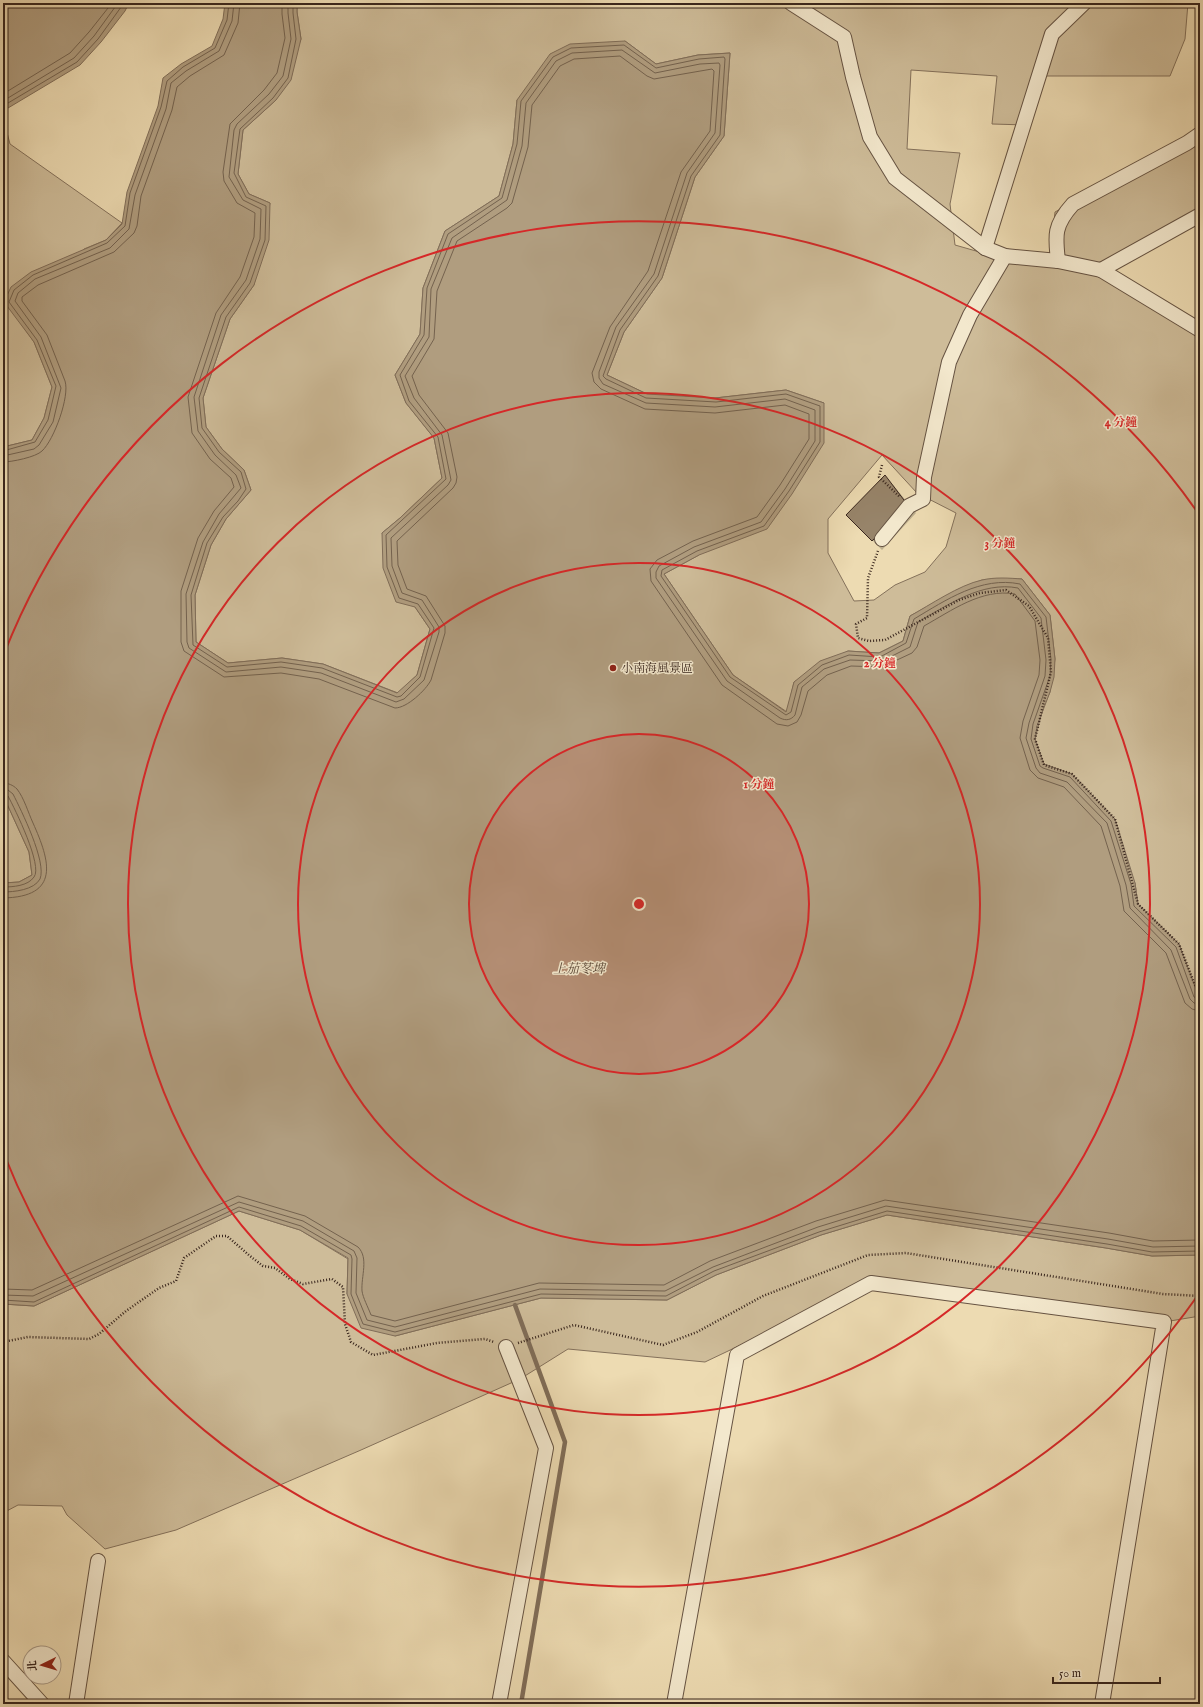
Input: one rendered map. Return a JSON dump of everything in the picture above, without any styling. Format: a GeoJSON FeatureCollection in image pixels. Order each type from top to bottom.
{"type":"FeatureCollection","features":[{"type":"Feature","properties":{"kind":"street"},"geometry":{"type":"LineString","coordinates":[[791,3],[844,37],[853,77],[870,137],[895,178],[984,248],[1005,256],[1058,261],[1101,270],[1200,330]]}},
{"type":"Feature","properties":{"kind":"street"},"geometry":{"type":"LineString","coordinates":[[984,248],[1052,34],[1084,3]]}},
{"type":"Feature","properties":{"kind":"street"},"geometry":{"type":"LineString","coordinates":[[1058,261],[1055,238],[1060,222],[1073,204],[1187,143],[1200,134]]}},
{"type":"Feature","properties":{"kind":"street"},"geometry":{"type":"LineString","coordinates":[[1101,270],[1200,215]]}},
{"type":"Feature","properties":{"kind":"street"},"geometry":{"type":"LineString","coordinates":[[882,540],[909,506],[923,499],[924,477],[949,362],[970,315],[1005,256]]}},
{"type":"Feature","properties":{"kind":"street"},"geometry":{"type":"LineString","coordinates":[[674,1704],[737,1355],[871,1284],[1164,1322],[1102,1704]]}},
{"type":"Feature","properties":{"kind":"street"},"geometry":{"type":"LineString","coordinates":[[500,1704],[546,1448],[506,1347]]}},
{"type":"Feature","properties":{"kind":"street"},"geometry":{"type":"LineString","coordinates":[[76,1704],[98,1561]]}},
{"type":"Feature","properties":{"kind":"street"},"geometry":{"type":"LineString","coordinates":[[3,1661],[42,1704]]}},
{"type":"Feature","properties":{"kind":"path"},"geometry":{"type":"LineString","coordinates":[[882,465],[879,477],[909,506]]}},
{"type":"Feature","properties":{"kind":"path"},"geometry":{"type":"LineString","coordinates":[[882,540],[868,578],[867,618],[856,624],[858,638],[869,641],[885,640],[959,600],[980,592],[1006,590],[1029,606],[1048,638],[1051,672],[1035,739],[1044,764],[1072,774],[1115,819],[1138,904],[1179,944],[1200,998]]}},
{"type":"Feature","properties":{"kind":"path"},"geometry":{"type":"LineString","coordinates":[[3,1340],[8,1341],[28,1337],[89,1340],[99,1334],[126,1311],[159,1288],[176,1281],[184,1258],[216,1236],[227,1236],[263,1266],[275,1268],[290,1279],[303,1284],[332,1279],[343,1287],[344,1324],[351,1342],[373,1355],[437,1343],[485,1339],[506,1347]]}},
{"type":"Feature","properties":{"kind":"shaded area"},"geometry":{"type":"Polygon","coordinates":[[[297,3],[1188,3],[1185,39],[1170,76],[1038,76],[1026,125],[992,124],[997,76],[911,70],[907,149],[960,153],[950,204],[955,245],[1011,261],[1050,262],[1055,212],[1196,134],[1200,143],[1200,210],[1104,271],[1200,331],[1200,1000],[1179,944],[1138,904],[1135,883],[1072,774],[1044,764],[1035,739],[1043,708],[1050,692],[1055,659],[1050,615],[1022,579],[982,580],[957,590],[910,616],[903,641],[879,653],[848,651],[794,682],[787,712],[733,675],[664,574],[699,555],[824,403],[786,390],[715,398],[647,394],[607,375],[624,332],[662,278],[695,177],[724,136],[730,53],[698,55],[656,64],[625,41],[517,100],[513,144],[499,196],[445,231],[423,288],[420,334],[395,375],[406,403],[434,438],[442,478],[382,533],[415,607],[430,629],[417,675],[398,693],[323,664],[282,658],[228,663],[196,642],[195,595],[211,545],[226,519],[251,490],[244,470],[222,449],[206,427],[203,398],[230,319],[254,285],[270,203],[249,194],[238,174],[243,130],[276,100],[301,39],[297,3]],[[882,455],[828,519],[828,553],[854,601],[874,600],[895,585],[925,572],[946,547],[956,513],[917,493],[882,455]]]}},
{"type":"Feature","properties":{"kind":"shaded area"},"geometry":{"type":"Polygon","coordinates":[[[3,117],[10,144],[122,223],[106,240],[84,249],[22,325],[34,342],[52,387],[44,418],[32,440],[3,447],[3,117]]]}},
{"type":"Feature","properties":{"kind":"shaded area"},"geometry":{"type":"Polygon","coordinates":[[[3,795],[29,852],[32,875],[19,882],[3,883],[3,795]]]}},
{"type":"Feature","properties":{"kind":"shaded area"},"geometry":{"type":"Polygon","coordinates":[[[239,1211],[300,1230],[348,1259],[347,1294],[395,1336],[541,1298],[667,1300],[716,1275],[821,1235],[887,1215],[1152,1256],[1200,1255],[1200,1316],[1164,1322],[871,1283],[705,1362],[568,1349],[520,1379],[176,1530],[105,1549],[67,1515],[62,1506],[18,1505],[3,1513],[3,1304],[34,1306],[239,1211]]]}},
{"type":"Feature","properties":{"kind":"water"},"geometry":{"type":"Polygon","coordinates":[[[3,3],[129,3],[125,11],[101,42],[80,65],[3,111],[3,3]]]}},
{"type":"Feature","properties":{"kind":"water","name":"上茄苳埤"},"geometry":{"type":"Polygon","coordinates":[[[225,3],[297,3],[301,39],[291,80],[276,100],[243,130],[238,174],[249,194],[270,203],[269,240],[254,285],[230,319],[203,398],[206,427],[222,449],[244,470],[251,490],[226,519],[211,545],[195,595],[196,642],[228,663],[282,658],[323,664],[397,693],[417,675],[430,629],[415,607],[396,602],[383,568],[382,533],[442,478],[434,438],[406,403],[395,375],[420,334],[423,288],[445,231],[499,196],[513,144],[517,100],[550,54],[570,44],[625,41],[656,64],[698,55],[730,53],[724,136],[695,177],[662,278],[624,332],[607,375],[647,394],[715,398],[786,390],[824,403],[824,443],[792,494],[767,529],[699,555],[664,574],[733,675],[786,712],[794,682],[820,661],[848,651],[879,653],[903,641],[910,616],[964,586],[992,578],[1022,579],[1050,615],[1055,659],[1054,677],[1037,726],[1035,739],[1044,764],[1072,774],[1115,819],[1135,883],[1138,904],[1179,944],[1200,1000],[1200,1255],[1152,1256],[887,1215],[821,1235],[716,1275],[667,1300],[541,1298],[395,1336],[361,1328],[347,1294],[348,1258],[300,1230],[239,1211],[34,1306],[3,1304],[3,883],[19,882],[32,875],[29,852],[3,795],[3,447],[32,440],[44,418],[52,387],[34,342],[4,302],[11,287],[31,272],[106,240],[122,224],[127,192],[158,106],[163,78],[181,64],[212,46],[223,19],[225,3]]]}},
{"type":"Feature","properties":{"kind":"building"},"geometry":{"type":"Polygon","coordinates":[[[885,475],[907,504],[872,541],[846,515],[885,475]]]}},
{"type":"Feature","properties":{"kind":"waterway"},"geometry":{"type":"LineString","coordinates":[[515,1305],[565,1442],[521,1704]]}},
{"type":"Feature","properties":{"kind":"place","name":"小南海風景區"},"geometry":{"type":"Point","coordinates":[613,668]}}]}
